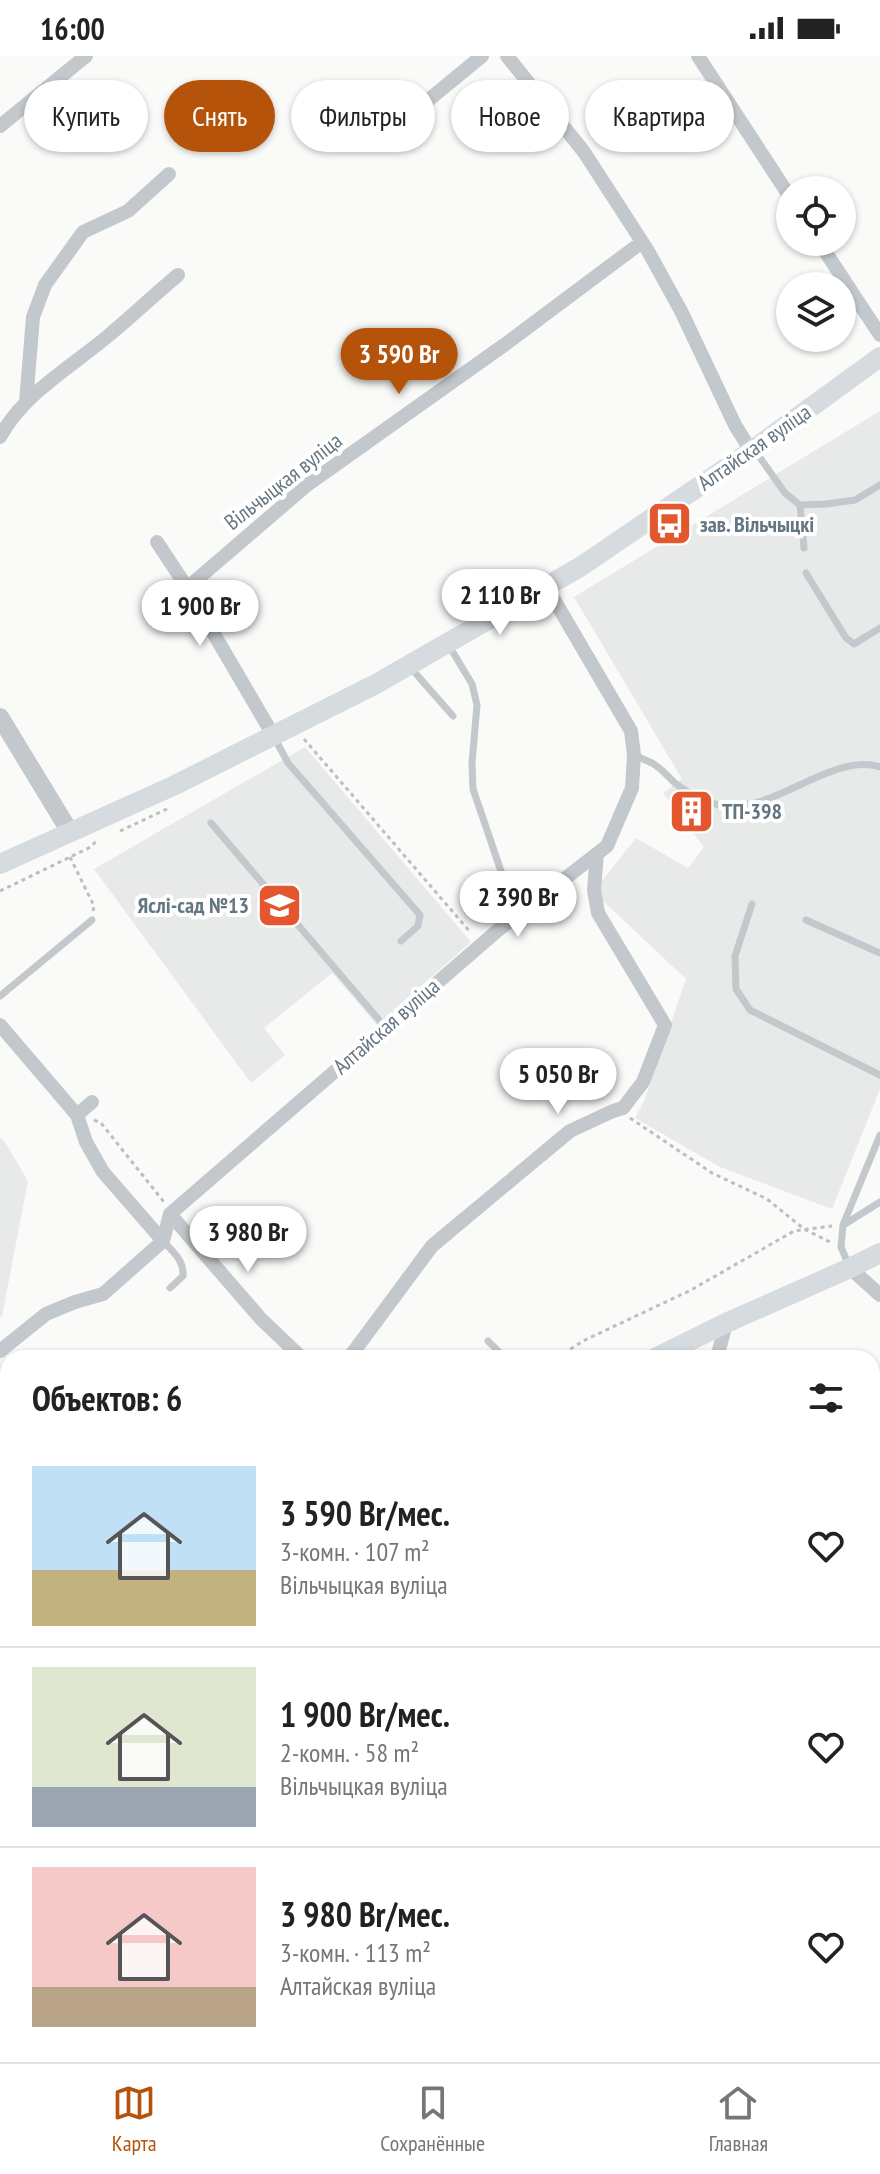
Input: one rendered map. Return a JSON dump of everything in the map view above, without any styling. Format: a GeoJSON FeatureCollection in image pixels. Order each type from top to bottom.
{"type":"FeatureCollection","features":[{"type":"Feature","properties":{"kind":"main road","name":"Алтайская вуліца"},"geometry":{"type":"LineString","coordinates":[[0,864],[173,786],[293,726],[580,567],[880,357]]}},
{"type":"Feature","properties":{"kind":"main road"},"geometry":{"type":"LineString","coordinates":[[671,1350],[880,1253]]}},
{"type":"Feature","properties":{"kind":"street"},"geometry":{"type":"LineString","coordinates":[[0,126],[86,56]]}},
{"type":"Feature","properties":{"kind":"street"},"geometry":{"type":"LineString","coordinates":[[435,95],[482,56]]}},
{"type":"Feature","properties":{"kind":"street"},"geometry":{"type":"LineString","coordinates":[[507,56],[584,152],[642,242],[681,311],[735,425],[752,449]]}},
{"type":"Feature","properties":{"kind":"street"},"geometry":{"type":"LineString","coordinates":[[698,56],[776,176]]}},
{"type":"Feature","properties":{"kind":"street"},"geometry":{"type":"LineString","coordinates":[[26,402],[33,317],[45,285],[83,232],[128,211],[169,174]]}},
{"type":"Feature","properties":{"kind":"street","name":"Вільчыцкая вуліца"},"geometry":{"type":"LineString","coordinates":[[187,588],[307,485],[507,343],[642,242]]}},
{"type":"Feature","properties":{"kind":"street"},"geometry":{"type":"LineString","coordinates":[[828,256],[880,335]]}},
{"type":"Feature","properties":{"kind":"street"},"geometry":{"type":"LineString","coordinates":[[0,437],[26,402],[178,275]]}},
{"type":"Feature","properties":{"kind":"street"},"geometry":{"type":"LineString","coordinates":[[157,542],[273,735]]}},
{"type":"Feature","properties":{"kind":"street","name":"Алтайская вуліца"},"geometry":{"type":"LineString","coordinates":[[170,1214],[481,945],[607,846],[632,788],[634,755],[631,731],[546,586]]}},
{"type":"Feature","properties":{"kind":"street"},"geometry":{"type":"LineString","coordinates":[[0,717],[70,832]]}},
{"type":"Feature","properties":{"kind":"street"},"geometry":{"type":"LineString","coordinates":[[355,1350],[432,1246],[570,1131],[623,1108],[643,1082],[665,1025],[598,913],[594,890],[597,854]]}},
{"type":"Feature","properties":{"kind":"street"},"geometry":{"type":"LineString","coordinates":[[0,1025],[77,1115],[86,1142],[103,1172],[163,1241]]}},
{"type":"Feature","properties":{"kind":"street"},"geometry":{"type":"LineString","coordinates":[[77,1115],[92,1102]]}},
{"type":"Feature","properties":{"kind":"street"},"geometry":{"type":"LineString","coordinates":[[1,1350],[46,1314],[103,1294],[163,1241],[170,1214]]}},
{"type":"Feature","properties":{"kind":"street"},"geometry":{"type":"LineString","coordinates":[[170,1214],[261,1319],[294,1350]]}},
{"type":"Feature","properties":{"kind":"street"},"geometry":{"type":"LineString","coordinates":[[850,1268],[880,1295]]}},
{"type":"Feature","properties":{"kind":"street"},"geometry":{"type":"LineString","coordinates":[[719,1350],[726,1323]]}},
{"type":"Feature","properties":{"kind":"lane"},"geometry":{"type":"LineString","coordinates":[[752,449],[785,493],[800,505],[855,500],[880,485]]}},
{"type":"Feature","properties":{"kind":"lane"},"geometry":{"type":"LineString","coordinates":[[800,505],[804,548]]}},
{"type":"Feature","properties":{"kind":"lane"},"geometry":{"type":"LineString","coordinates":[[806,573],[846,638],[854,644],[880,628]]}},
{"type":"Feature","properties":{"kind":"lane"},"geometry":{"type":"LineString","coordinates":[[447,643],[472,684],[477,705],[473,789],[503,877],[523,911]]}},
{"type":"Feature","properties":{"kind":"lane"},"geometry":{"type":"LineString","coordinates":[[408,665],[453,716]]}},
{"type":"Feature","properties":{"kind":"lane"},"geometry":{"type":"LineString","coordinates":[[273,735],[288,763],[420,915],[418,926],[401,941]]}},
{"type":"Feature","properties":{"kind":"lane"},"geometry":{"type":"LineString","coordinates":[[634,755],[652,763],[676,784],[723,806],[742,806],[781,794],[857,764],[880,767]]}},
{"type":"Feature","properties":{"kind":"lane"},"geometry":{"type":"LineString","coordinates":[[211,823],[385,1027]]}},
{"type":"Feature","properties":{"kind":"lane"},"geometry":{"type":"LineString","coordinates":[[752,904],[735,956],[736,989],[750,1010],[880,1075]]}},
{"type":"Feature","properties":{"kind":"lane"},"geometry":{"type":"LineString","coordinates":[[0,996],[92,916]]}},
{"type":"Feature","properties":{"kind":"lane"},"geometry":{"type":"LineString","coordinates":[[806,920],[880,953]]}},
{"type":"Feature","properties":{"kind":"lane"},"geometry":{"type":"LineString","coordinates":[[850,1268],[841,1247],[843,1225],[880,1135]]}},
{"type":"Feature","properties":{"kind":"lane"},"geometry":{"type":"LineString","coordinates":[[843,1225],[880,1202]]}},
{"type":"Feature","properties":{"kind":"lane"},"geometry":{"type":"LineString","coordinates":[[163,1241],[184,1268],[183,1276],[170,1288]]}},
{"type":"Feature","properties":{"kind":"lane"},"geometry":{"type":"LineString","coordinates":[[488,1341],[497,1350]]}},
{"type":"Feature","properties":{"kind":"path"},"geometry":{"type":"LineString","coordinates":[[293,726],[481,945]]}},
{"type":"Feature","properties":{"kind":"path"},"geometry":{"type":"LineString","coordinates":[[0,891],[70,857],[94,906],[92,916]]}},
{"type":"Feature","properties":{"kind":"path"},"geometry":{"type":"LineString","coordinates":[[623,1108],[632,1120],[712,1173],[767,1199],[804,1229],[841,1247]]}},
{"type":"Feature","properties":{"kind":"path"},"geometry":{"type":"LineString","coordinates":[[569,1350],[691,1290],[794,1231],[843,1225]]}},
{"type":"Feature","properties":{"kind":"shaded area"},"geometry":{"type":"Polygon","coordinates":[[[880,411],[880,1089],[832,1209],[720,1167],[635,1118],[645,1099],[686,979],[602,900],[597,887],[636,838],[688,868],[704,847],[663,793],[682,779],[574,597],[880,411]]]}},
{"type":"Feature","properties":{"kind":"shaded area","name":"Яслі-сад №13"},"geometry":{"type":"Polygon","coordinates":[[[305,747],[471,942],[377,1025],[332,973],[264,1028],[285,1055],[251,1083],[94,869],[305,747]]]}},
{"type":"Feature","properties":{"kind":"shaded area"},"geometry":{"type":"Polygon","coordinates":[[[0,1138],[28,1181],[0,1318],[0,1138]]]}},
{"type":"Feature","properties":{"kind":"place","name":"зав. Вільчыцкі"},"geometry":{"type":"Point","coordinates":[669,524]}},
{"type":"Feature","properties":{"kind":"place","name":"ТП-398"},"geometry":{"type":"Point","coordinates":[691,811]}},
{"type":"Feature","properties":{"kind":"place","name":"Яслі-сад №13"},"geometry":{"type":"Point","coordinates":[280,905]}}]}
